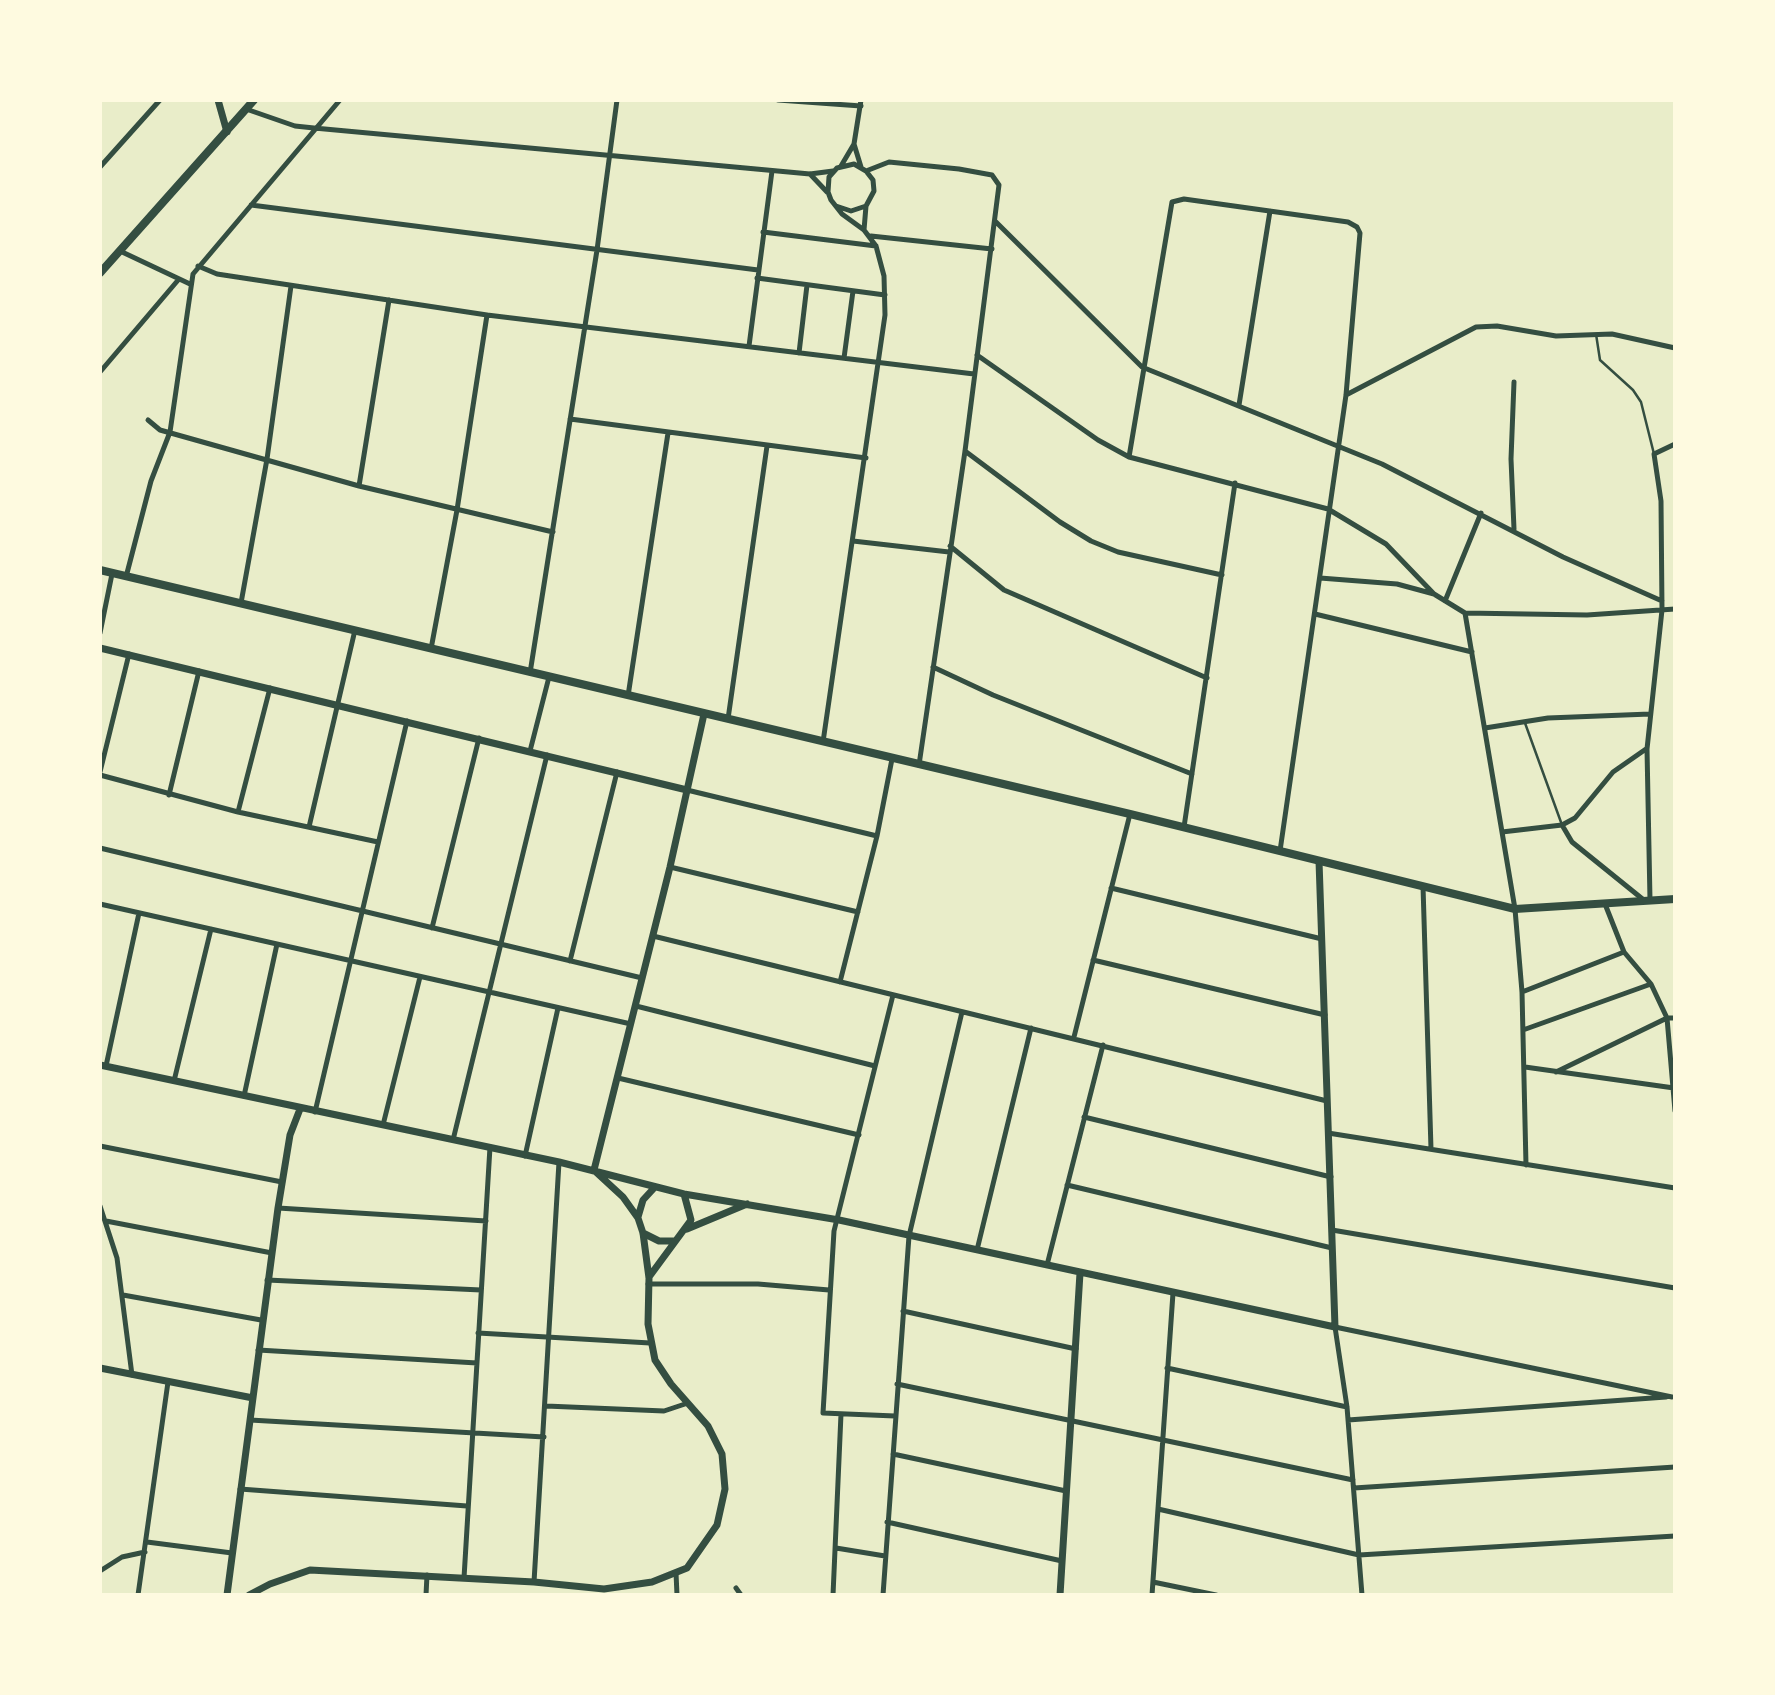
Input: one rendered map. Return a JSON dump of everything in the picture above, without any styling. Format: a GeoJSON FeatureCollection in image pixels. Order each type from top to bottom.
{"type":"FeatureCollection","features":[{"type":"Feature","properties":{"kind":"main road"},"geometry":{"type":"LineString","coordinates":[[100,274],[254,100]]}},
{"type":"Feature","properties":{"kind":"main road"},"geometry":{"type":"LineString","coordinates":[[100,570],[1130,814],[1516,909],[1675,899]]}},
{"type":"Feature","properties":{"kind":"street"},"geometry":{"type":"LineString","coordinates":[[100,167],[160,100]]}},
{"type":"Feature","properties":{"kind":"street"},"geometry":{"type":"LineString","coordinates":[[218,100],[227,132]]}},
{"type":"Feature","properties":{"kind":"street"},"geometry":{"type":"LineString","coordinates":[[126,577],[151,481],[170,432],[190,284],[198,266],[340,100]]}},
{"type":"Feature","properties":{"kind":"street"},"geometry":{"type":"LineString","coordinates":[[530,673],[597,250],[617,100]]}},
{"type":"Feature","properties":{"kind":"street"},"geometry":{"type":"LineString","coordinates":[[246,109],[295,126],[609,157],[810,174],[834,170],[841,166],[853,144],[861,103],[778,100]]}},
{"type":"Feature","properties":{"kind":"street"},"geometry":{"type":"LineString","coordinates":[[853,144],[864,169],[873,180],[874,191],[866,206],[864,230]]}},
{"type":"Feature","properties":{"kind":"street"},"geometry":{"type":"LineString","coordinates":[[841,166],[864,169],[888,162],[959,169],[992,175],[999,185],[965,452],[919,765]]}},
{"type":"Feature","properties":{"kind":"street"},"geometry":{"type":"LineString","coordinates":[[828,192],[829,177],[834,170]]}},
{"type":"Feature","properties":{"kind":"street"},"geometry":{"type":"LineString","coordinates":[[749,346],[772,171]]}},
{"type":"Feature","properties":{"kind":"street"},"geometry":{"type":"LineString","coordinates":[[810,174],[828,192],[842,214],[870,236],[876,246],[885,295],[880,363],[823,742]]}},
{"type":"Feature","properties":{"kind":"street"},"geometry":{"type":"LineString","coordinates":[[1129,457],[1167,216],[1172,202],[1184,199],[1348,222],[1357,227],[1360,233],[1346,396],[1280,852]]}},
{"type":"Feature","properties":{"kind":"street"},"geometry":{"type":"LineString","coordinates":[[251,205],[758,270]]}},
{"type":"Feature","properties":{"kind":"street"},"geometry":{"type":"LineString","coordinates":[[836,206],[850,211],[866,206]]}},
{"type":"Feature","properties":{"kind":"street"},"geometry":{"type":"LineString","coordinates":[[1239,405],[1270,211]]}},
{"type":"Feature","properties":{"kind":"street"},"geometry":{"type":"LineString","coordinates":[[996,222],[1142,367],[1338,446],[1514,529],[1563,557],[1662,601]]}},
{"type":"Feature","properties":{"kind":"street"},"geometry":{"type":"LineString","coordinates":[[762,232],[876,246]]}},
{"type":"Feature","properties":{"kind":"street"},"geometry":{"type":"LineString","coordinates":[[870,236],[992,249]]}},
{"type":"Feature","properties":{"kind":"street"},"geometry":{"type":"LineString","coordinates":[[120,251],[190,284]]}},
{"type":"Feature","properties":{"kind":"street"},"geometry":{"type":"LineString","coordinates":[[198,266],[208,272],[487,315],[974,374]]}},
{"type":"Feature","properties":{"kind":"street"},"geometry":{"type":"LineString","coordinates":[[757,278],[885,295]]}},
{"type":"Feature","properties":{"kind":"street"},"geometry":{"type":"LineString","coordinates":[[100,372],[179,279]]}},
{"type":"Feature","properties":{"kind":"street"},"geometry":{"type":"LineString","coordinates":[[799,353],[807,285]]}},
{"type":"Feature","properties":{"kind":"street"},"geometry":{"type":"LineString","coordinates":[[241,603],[267,459],[291,286]]}},
{"type":"Feature","properties":{"kind":"street"},"geometry":{"type":"LineString","coordinates":[[844,358],[853,291]]}},
{"type":"Feature","properties":{"kind":"street"},"geometry":{"type":"LineString","coordinates":[[359,486],[389,300]]}},
{"type":"Feature","properties":{"kind":"street"},"geometry":{"type":"LineString","coordinates":[[431,649],[457,510],[487,315]]}},
{"type":"Feature","properties":{"kind":"street"},"geometry":{"type":"LineString","coordinates":[[1346,396],[1476,327],[1497,326],[1556,336],[1629,336],[1675,348]]}},
{"type":"Feature","properties":{"kind":"street"},"geometry":{"type":"LineString","coordinates":[[977,355],[1098,440],[1129,457],[1328,509],[1386,544],[1434,594],[1465,612],[1576,615],[1675,609]]}},
{"type":"Feature","properties":{"kind":"street"},"geometry":{"type":"LineString","coordinates":[[1514,382],[1511,459],[1514,529]]}},
{"type":"Feature","properties":{"kind":"street"},"geometry":{"type":"LineString","coordinates":[[570,419],[866,457]]}},
{"type":"Feature","properties":{"kind":"street"},"geometry":{"type":"LineString","coordinates":[[148,421],[170,432],[359,486],[552,532]]}},
{"type":"Feature","properties":{"kind":"street"},"geometry":{"type":"LineString","coordinates":[[628,695],[668,433]]}},
{"type":"Feature","properties":{"kind":"street"},"geometry":{"type":"LineString","coordinates":[[1647,900],[1647,749],[1662,610],[1661,501],[1654,454],[1675,444]]}},
{"type":"Feature","properties":{"kind":"street"},"geometry":{"type":"LineString","coordinates":[[728,719],[767,446]]}},
{"type":"Feature","properties":{"kind":"street"},"geometry":{"type":"LineString","coordinates":[[965,452],[1060,522],[1091,541],[1118,552],[1222,575]]}},
{"type":"Feature","properties":{"kind":"street"},"geometry":{"type":"LineString","coordinates":[[1184,827],[1235,483]]}},
{"type":"Feature","properties":{"kind":"street"},"geometry":{"type":"LineString","coordinates":[[1445,601],[1481,513]]}},
{"type":"Feature","properties":{"kind":"street"},"geometry":{"type":"LineString","coordinates":[[853,541],[950,549],[1003,590],[1207,678]]}},
{"type":"Feature","properties":{"kind":"street"},"geometry":{"type":"LineString","coordinates":[[100,633],[112,574]]}},
{"type":"Feature","properties":{"kind":"street"},"geometry":{"type":"LineString","coordinates":[[1320,578],[1397,584],[1434,594]]}},
{"type":"Feature","properties":{"kind":"street"},"geometry":{"type":"LineString","coordinates":[[1465,612],[1516,909],[1522,992],[1527,1165]]}},
{"type":"Feature","properties":{"kind":"street"},"geometry":{"type":"LineString","coordinates":[[1315,614],[1472,652]]}},
{"type":"Feature","properties":{"kind":"street"},"geometry":{"type":"LineString","coordinates":[[309,827],[355,630]]}},
{"type":"Feature","properties":{"kind":"street"},"geometry":{"type":"LineString","coordinates":[[100,648],[877,836]]}},
{"type":"Feature","properties":{"kind":"street"},"geometry":{"type":"LineString","coordinates":[[129,654],[100,774],[238,812],[378,842]]}},
{"type":"Feature","properties":{"kind":"street"},"geometry":{"type":"LineString","coordinates":[[933,667],[1004,700],[1192,774]]}},
{"type":"Feature","properties":{"kind":"street"},"geometry":{"type":"LineString","coordinates":[[169,795],[199,671]]}},
{"type":"Feature","properties":{"kind":"street"},"geometry":{"type":"LineString","coordinates":[[530,751],[549,677]]}},
{"type":"Feature","properties":{"kind":"street"},"geometry":{"type":"LineString","coordinates":[[238,812],[270,688]]}},
{"type":"Feature","properties":{"kind":"street"},"geometry":{"type":"LineString","coordinates":[[594,1170],[670,867],[704,714]]}},
{"type":"Feature","properties":{"kind":"street"},"geometry":{"type":"LineString","coordinates":[[1485,727],[1525,721],[1650,714]]}},
{"type":"Feature","properties":{"kind":"street"},"geometry":{"type":"LineString","coordinates":[[316,1112],[407,721]]}},
{"type":"Feature","properties":{"kind":"street"},"geometry":{"type":"LineString","coordinates":[[432,928],[479,738]]}},
{"type":"Feature","properties":{"kind":"street"},"geometry":{"type":"LineString","coordinates":[[1502,832],[1562,825],[1586,808],[1613,772],[1647,749]]}},
{"type":"Feature","properties":{"kind":"street"},"geometry":{"type":"LineString","coordinates":[[453,1140],[547,755]]}},
{"type":"Feature","properties":{"kind":"street"},"geometry":{"type":"LineString","coordinates":[[840,982],[877,836],[892,759]]}},
{"type":"Feature","properties":{"kind":"street"},"geometry":{"type":"LineString","coordinates":[[570,961],[617,772]]}},
{"type":"Feature","properties":{"kind":"street"},"geometry":{"type":"LineString","coordinates":[[1074,1037],[1130,814]]}},
{"type":"Feature","properties":{"kind":"street"},"geometry":{"type":"LineString","coordinates":[[1562,825],[1572,842],[1647,900]]}},
{"type":"Feature","properties":{"kind":"street"},"geometry":{"type":"LineString","coordinates":[[100,848],[642,978]]}},
{"type":"Feature","properties":{"kind":"street"},"geometry":{"type":"LineString","coordinates":[[1319,861],[1335,1327],[1347,1407],[1362,1595]]}},
{"type":"Feature","properties":{"kind":"street"},"geometry":{"type":"LineString","coordinates":[[670,867],[858,912]]}},
{"type":"Feature","properties":{"kind":"street"},"geometry":{"type":"LineString","coordinates":[[1423,886],[1431,1149]]}},
{"type":"Feature","properties":{"kind":"street"},"geometry":{"type":"LineString","coordinates":[[1111,888],[1322,939]]}},
{"type":"Feature","properties":{"kind":"street"},"geometry":{"type":"LineString","coordinates":[[1605,903],[1624,952],[1651,984],[1667,1018],[1675,1111]]}},
{"type":"Feature","properties":{"kind":"street"},"geometry":{"type":"LineString","coordinates":[[100,904],[631,1024]]}},
{"type":"Feature","properties":{"kind":"street"},"geometry":{"type":"LineString","coordinates":[[139,913],[103,1065],[559,1162],[684,1194],[751,1203],[839,1220],[1173,1293],[1674,1397]]}},
{"type":"Feature","properties":{"kind":"street"},"geometry":{"type":"LineString","coordinates":[[174,1081],[211,929]]}},
{"type":"Feature","properties":{"kind":"street"},"geometry":{"type":"LineString","coordinates":[[653,936],[1327,1101]]}},
{"type":"Feature","properties":{"kind":"street"},"geometry":{"type":"LineString","coordinates":[[244,1096],[277,944]]}},
{"type":"Feature","properties":{"kind":"street"},"geometry":{"type":"LineString","coordinates":[[1522,992],[1624,952]]}},
{"type":"Feature","properties":{"kind":"street"},"geometry":{"type":"LineString","coordinates":[[1093,960],[1325,1014]]}},
{"type":"Feature","properties":{"kind":"street"},"geometry":{"type":"LineString","coordinates":[[383,1125],[420,976]]}},
{"type":"Feature","properties":{"kind":"street"},"geometry":{"type":"LineString","coordinates":[[1523,1030],[1651,984]]}},
{"type":"Feature","properties":{"kind":"street"},"geometry":{"type":"LineString","coordinates":[[893,995],[833,1241],[823,1413],[895,1416]]}},
{"type":"Feature","properties":{"kind":"street"},"geometry":{"type":"LineString","coordinates":[[636,1006],[875,1066]]}},
{"type":"Feature","properties":{"kind":"street"},"geometry":{"type":"LineString","coordinates":[[525,1156],[558,1008]]}},
{"type":"Feature","properties":{"kind":"street"},"geometry":{"type":"LineString","coordinates":[[884,1595],[909,1236],[962,1012]]}},
{"type":"Feature","properties":{"kind":"street"},"geometry":{"type":"LineString","coordinates":[[1556,1072],[1667,1018],[1675,1018]]}},
{"type":"Feature","properties":{"kind":"street"},"geometry":{"type":"LineString","coordinates":[[978,1250],[1031,1028]]}},
{"type":"Feature","properties":{"kind":"street"},"geometry":{"type":"LineString","coordinates":[[1047,1265],[1103,1045]]}},
{"type":"Feature","properties":{"kind":"street"},"geometry":{"type":"LineString","coordinates":[[1525,1068],[1674,1088]]}},
{"type":"Feature","properties":{"kind":"street"},"geometry":{"type":"LineString","coordinates":[[618,1078],[859,1135]]}},
{"type":"Feature","properties":{"kind":"street"},"geometry":{"type":"LineString","coordinates":[[227,1595],[271,1253],[290,1135],[300,1109]]}},
{"type":"Feature","properties":{"kind":"street"},"geometry":{"type":"LineString","coordinates":[[1084,1118],[1331,1177]]}},
{"type":"Feature","properties":{"kind":"street"},"geometry":{"type":"LineString","coordinates":[[1328,1133],[1675,1188]]}},
{"type":"Feature","properties":{"kind":"street"},"geometry":{"type":"LineString","coordinates":[[100,1146],[282,1182]]}},
{"type":"Feature","properties":{"kind":"street"},"geometry":{"type":"LineString","coordinates":[[464,1578],[490,1147]]}},
{"type":"Feature","properties":{"kind":"street"},"geometry":{"type":"LineString","coordinates":[[534,1582],[551,1336],[559,1162]]}},
{"type":"Feature","properties":{"kind":"street"},"geometry":{"type":"LineString","coordinates":[[249,1595],[270,1584],[310,1570],[534,1582],[603,1592],[652,1582],[687,1568],[717,1525],[725,1489],[722,1454],[708,1426],[662,1373],[650,1343],[648,1281],[643,1233],[638,1218],[618,1191],[594,1170]]}},
{"type":"Feature","properties":{"kind":"street"},"geometry":{"type":"LineString","coordinates":[[1067,1185],[1332,1248]]}},
{"type":"Feature","properties":{"kind":"street"},"geometry":{"type":"LineString","coordinates":[[638,1218],[643,1200],[655,1187]]}},
{"type":"Feature","properties":{"kind":"street"},"geometry":{"type":"LineString","coordinates":[[648,1281],[691,1220],[684,1194]]}},
{"type":"Feature","properties":{"kind":"street"},"geometry":{"type":"LineString","coordinates":[[686,1229],[751,1203]]}},
{"type":"Feature","properties":{"kind":"street"},"geometry":{"type":"LineString","coordinates":[[100,1206],[123,1294],[132,1375]]}},
{"type":"Feature","properties":{"kind":"street"},"geometry":{"type":"LineString","coordinates":[[278,1208],[486,1221]]}},
{"type":"Feature","properties":{"kind":"street"},"geometry":{"type":"LineString","coordinates":[[106,1221],[271,1253]]}},
{"type":"Feature","properties":{"kind":"street"},"geometry":{"type":"LineString","coordinates":[[1332,1230],[1675,1288]]}},
{"type":"Feature","properties":{"kind":"street"},"geometry":{"type":"LineString","coordinates":[[643,1233],[659,1241],[675,1241]]}},
{"type":"Feature","properties":{"kind":"street"},"geometry":{"type":"LineString","coordinates":[[1060,1595],[1080,1273]]}},
{"type":"Feature","properties":{"kind":"street"},"geometry":{"type":"LineString","coordinates":[[267,1280],[481,1290]]}},
{"type":"Feature","properties":{"kind":"street"},"geometry":{"type":"LineString","coordinates":[[648,1281],[758,1284],[829,1290]]}},
{"type":"Feature","properties":{"kind":"street"},"geometry":{"type":"LineString","coordinates":[[1152,1595],[1173,1293]]}},
{"type":"Feature","properties":{"kind":"street"},"geometry":{"type":"LineString","coordinates":[[123,1294],[261,1320]]}},
{"type":"Feature","properties":{"kind":"street"},"geometry":{"type":"LineString","coordinates":[[903,1311],[1076,1349]]}},
{"type":"Feature","properties":{"kind":"street"},"geometry":{"type":"LineString","coordinates":[[478,1333],[650,1343]]}},
{"type":"Feature","properties":{"kind":"street"},"geometry":{"type":"LineString","coordinates":[[258,1350],[477,1363]]}},
{"type":"Feature","properties":{"kind":"street"},"geometry":{"type":"LineString","coordinates":[[100,1368],[253,1398]]}},
{"type":"Feature","properties":{"kind":"street"},"geometry":{"type":"LineString","coordinates":[[1167,1368],[1347,1407]]}},
{"type":"Feature","properties":{"kind":"street"},"geometry":{"type":"LineString","coordinates":[[138,1595],[168,1382]]}},
{"type":"Feature","properties":{"kind":"street"},"geometry":{"type":"LineString","coordinates":[[897,1384],[1353,1480]]}},
{"type":"Feature","properties":{"kind":"street"},"geometry":{"type":"LineString","coordinates":[[1348,1420],[1674,1397]]}},
{"type":"Feature","properties":{"kind":"street"},"geometry":{"type":"LineString","coordinates":[[546,1406],[664,1410],[688,1403]]}},
{"type":"Feature","properties":{"kind":"street"},"geometry":{"type":"LineString","coordinates":[[833,1595],[841,1414]]}},
{"type":"Feature","properties":{"kind":"street"},"geometry":{"type":"LineString","coordinates":[[250,1420],[544,1437]]}},
{"type":"Feature","properties":{"kind":"street"},"geometry":{"type":"LineString","coordinates":[[893,1454],[1066,1491]]}},
{"type":"Feature","properties":{"kind":"street"},"geometry":{"type":"LineString","coordinates":[[1354,1488],[1675,1467]]}},
{"type":"Feature","properties":{"kind":"street"},"geometry":{"type":"LineString","coordinates":[[240,1489],[467,1506]]}},
{"type":"Feature","properties":{"kind":"street"},"geometry":{"type":"LineString","coordinates":[[1158,1509],[1359,1555],[1675,1536]]}},
{"type":"Feature","properties":{"kind":"street"},"geometry":{"type":"LineString","coordinates":[[887,1522],[1062,1561]]}},
{"type":"Feature","properties":{"kind":"street"},"geometry":{"type":"LineString","coordinates":[[147,1542],[232,1553]]}},
{"type":"Feature","properties":{"kind":"street"},"geometry":{"type":"LineString","coordinates":[[836,1548],[885,1556]]}},
{"type":"Feature","properties":{"kind":"street"},"geometry":{"type":"LineString","coordinates":[[100,1571],[122,1557],[145,1552]]}},
{"type":"Feature","properties":{"kind":"street"},"geometry":{"type":"LineString","coordinates":[[676,1573],[677,1595]]}},
{"type":"Feature","properties":{"kind":"street"},"geometry":{"type":"LineString","coordinates":[[426,1595],[427,1575]]}},
{"type":"Feature","properties":{"kind":"street"},"geometry":{"type":"LineString","coordinates":[[1153,1582],[1216,1595]]}},
{"type":"Feature","properties":{"kind":"street"},"geometry":{"type":"LineString","coordinates":[[736,1588],[741,1595]]}},
{"type":"Feature","properties":{"kind":"lane"},"geometry":{"type":"LineString","coordinates":[[1596,334],[1600,360],[1633,390],[1641,401],[1654,454]]}},
{"type":"Feature","properties":{"kind":"lane"},"geometry":{"type":"LineString","coordinates":[[1525,721],[1562,825]]}}]}
